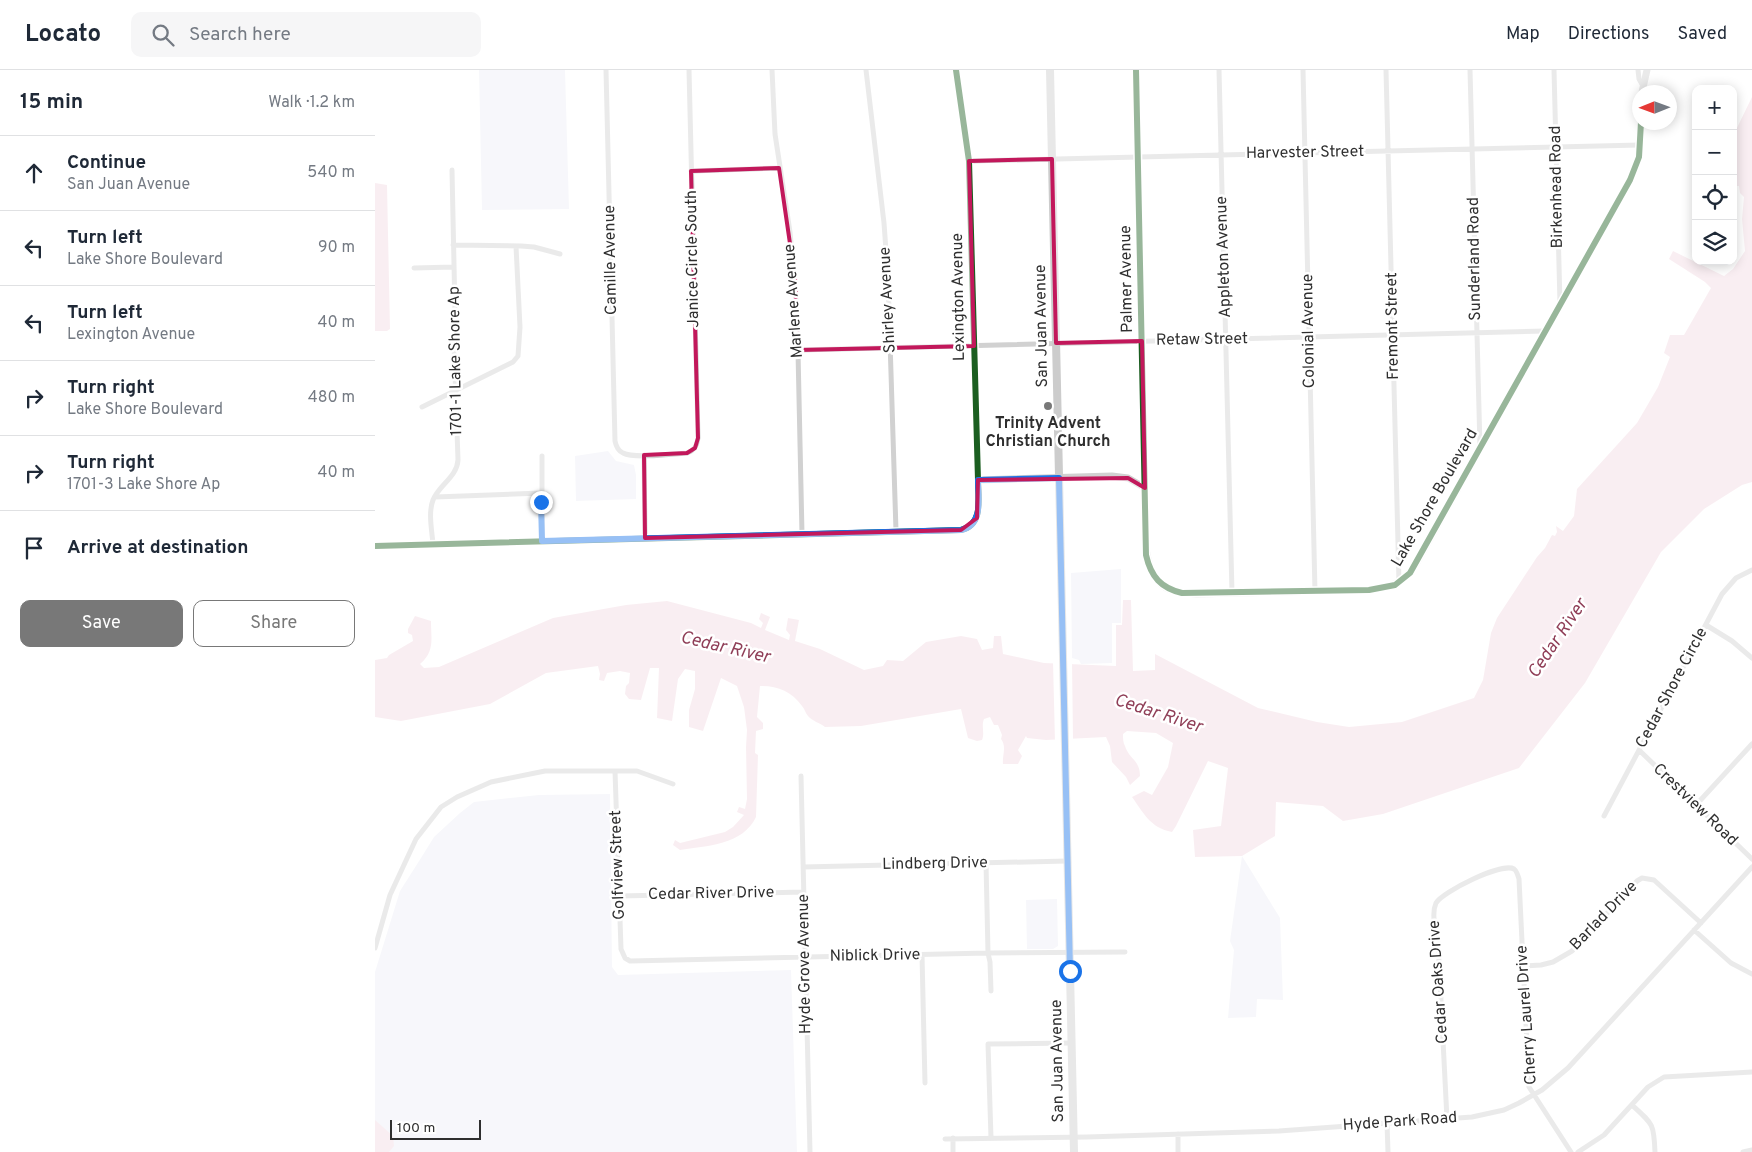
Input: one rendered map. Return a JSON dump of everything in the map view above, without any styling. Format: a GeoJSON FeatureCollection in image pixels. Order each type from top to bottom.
{"type":"FeatureCollection","features":[{"type":"Feature","properties":{"kind":"main road","name":"San Juan Avenue"},"geometry":{"type":"LineString","coordinates":[[1049,70],[1074,1152]]}},
{"type":"Feature","properties":{"kind":"street","name":"Camille Avenue"},"geometry":{"type":"LineString","coordinates":[[606,70],[615,441],[618,450],[626,455],[643,456]]}},
{"type":"Feature","properties":{"kind":"street","name":"Janice Circle South"},"geometry":{"type":"LineString","coordinates":[[643,456],[687,453],[695,448],[698,438],[689,70]]}},
{"type":"Feature","properties":{"kind":"street","name":"Marlene Avenue"},"geometry":{"type":"LineString","coordinates":[[772,70],[779,168],[795,278],[802,534]]}},
{"type":"Feature","properties":{"kind":"street","name":"Shirley Avenue"},"geometry":{"type":"LineString","coordinates":[[867,70],[883,222],[891,348],[896,532]]}},
{"type":"Feature","properties":{"kind":"street","name":"Lexington Avenue"},"geometry":{"type":"LineString","coordinates":[[896,532],[961,530],[973,524],[978,512],[969,161],[955,70]]}},
{"type":"Feature","properties":{"kind":"street","name":"Palmer Avenue"},"geometry":{"type":"LineString","coordinates":[[1136,70],[1145,488]]}},
{"type":"Feature","properties":{"kind":"street","name":"Appleton Avenue"},"geometry":{"type":"LineString","coordinates":[[1219,70],[1231,593]]}},
{"type":"Feature","properties":{"kind":"street","name":"Colonial Avenue"},"geometry":{"type":"LineString","coordinates":[[1303,70],[1315,592]]}},
{"type":"Feature","properties":{"kind":"street","name":"Fremont Street"},"geometry":{"type":"LineString","coordinates":[[1386,70],[1399,583]]}},
{"type":"Feature","properties":{"kind":"street","name":"Sunderland Road"},"geometry":{"type":"LineString","coordinates":[[1470,70],[1480,448]]}},
{"type":"Feature","properties":{"kind":"street","name":"Birkenhead Road"},"geometry":{"type":"LineString","coordinates":[[1554,70],[1560,304]]}},
{"type":"Feature","properties":{"kind":"street"},"geometry":{"type":"LineString","coordinates":[[1638,70],[1641,85]]}},
{"type":"Feature","properties":{"kind":"street"},"geometry":{"type":"LineString","coordinates":[[1644,85],[1647,70]]}},
{"type":"Feature","properties":{"kind":"street","name":"Lake Shore Boulevard"},"geometry":{"type":"LineString","coordinates":[[1145,488],[1146,556],[1149,567],[1158,581],[1165,587],[1183,593],[1315,592],[1378,589],[1399,583],[1410,573],[1416,564],[1630,180],[1637,165],[1641,145],[1641,130]]}},
{"type":"Feature","properties":{"kind":"street","name":"Harvester Street"},"geometry":{"type":"LineString","coordinates":[[969,161],[1641,145]]}},
{"type":"Feature","properties":{"kind":"street"},"geometry":{"type":"LineString","coordinates":[[691,171],[779,168]]}},
{"type":"Feature","properties":{"kind":"street","name":"1701-1 Lake Shore Ap"},"geometry":{"type":"LineString","coordinates":[[433,544],[431,509],[435,497],[458,467],[451,170]]}},
{"type":"Feature","properties":{"kind":"street"},"geometry":{"type":"LineString","coordinates":[[453,245],[534,247],[560,254]]}},
{"type":"Feature","properties":{"kind":"street"},"geometry":{"type":"LineString","coordinates":[[422,406],[513,362],[518,356],[520,327],[517,246]]}},
{"type":"Feature","properties":{"kind":"street"},"geometry":{"type":"LineString","coordinates":[[414,268],[454,266]]}},
{"type":"Feature","properties":{"kind":"street","name":"Retaw Street"},"geometry":{"type":"LineString","coordinates":[[798,350],[1545,331]]}},
{"type":"Feature","properties":{"kind":"street"},"geometry":{"type":"LineString","coordinates":[[542,456],[542,541]]}},
{"type":"Feature","properties":{"kind":"street"},"geometry":{"type":"LineString","coordinates":[[643,456],[645,538]]}},
{"type":"Feature","properties":{"kind":"street"},"geometry":{"type":"LineString","coordinates":[[978,480],[1128,478],[1145,488]]}},
{"type":"Feature","properties":{"kind":"street"},"geometry":{"type":"LineString","coordinates":[[435,497],[541,493]]}},
{"type":"Feature","properties":{"kind":"street"},"geometry":{"type":"LineString","coordinates":[[375,546],[896,532]]}},
{"type":"Feature","properties":{"kind":"street","name":"Cedar Shore Circle"},"geometry":{"type":"LineString","coordinates":[[1604,816],[1728,585],[1736,578],[1752,570]]}},
{"type":"Feature","properties":{"kind":"street"},"geometry":{"type":"LineString","coordinates":[[1706,626],[1732,641],[1752,658]]}},
{"type":"Feature","properties":{"kind":"street"},"geometry":{"type":"LineString","coordinates":[[1696,805],[1752,744]]}},
{"type":"Feature","properties":{"kind":"street","name":"Crestview Road"},"geometry":{"type":"LineString","coordinates":[[1639,750],[1752,859]]}},
{"type":"Feature","properties":{"kind":"street"},"geometry":{"type":"LineString","coordinates":[[375,948],[390,895],[416,838],[430,819],[448,802],[472,789],[491,782],[526,774],[555,771],[637,771],[673,784]]}},
{"type":"Feature","properties":{"kind":"street","name":"Golfview Street"},"geometry":{"type":"LineString","coordinates":[[615,771],[621,950],[625,958]]}},
{"type":"Feature","properties":{"kind":"street","name":"Hyde Grove Avenue"},"geometry":{"type":"LineString","coordinates":[[801,776],[810,1152]]}},
{"type":"Feature","properties":{"kind":"street","name":"Lindberg Drive"},"geometry":{"type":"LineString","coordinates":[[803,867],[1067,861]]}},
{"type":"Feature","properties":{"kind":"street"},"geometry":{"type":"LineString","coordinates":[[986,863],[988,953],[991,991]]}},
{"type":"Feature","properties":{"kind":"street","name":"Cedar Oaks Drive"},"geometry":{"type":"LineString","coordinates":[[1447,1119],[1438,942],[1434,916],[1436,904],[1443,896],[1486,873],[1507,867],[1513,869]]}},
{"type":"Feature","properties":{"kind":"street","name":"Hyde Park Road"},"geometry":{"type":"LineString","coordinates":[[945,1139],[1279,1130],[1447,1119],[1504,1110],[1534,1095],[1568,1068],[1752,867]]}},
{"type":"Feature","properties":{"kind":"street","name":"Cherry Laurel Drive"},"geometry":{"type":"LineString","coordinates":[[1513,869],[1519,879],[1529,1087],[1571,1152]]}},
{"type":"Feature","properties":{"kind":"street","name":"Barlad Drive"},"geometry":{"type":"LineString","coordinates":[[1523,966],[1553,962],[1572,951],[1637,881],[1642,878],[1654,880],[1701,923]]}},
{"type":"Feature","properties":{"kind":"street","name":"Cedar River Drive"},"geometry":{"type":"LineString","coordinates":[[619,896],[803,892]]}},
{"type":"Feature","properties":{"kind":"street"},"geometry":{"type":"LineString","coordinates":[[1694,930],[1731,963],[1752,974]]}},
{"type":"Feature","properties":{"kind":"street","name":"Niblick Drive"},"geometry":{"type":"LineString","coordinates":[[625,958],[630,961],[922,954],[1125,952]]}},
{"type":"Feature","properties":{"kind":"street"},"geometry":{"type":"LineString","coordinates":[[922,954],[925,1083]]}},
{"type":"Feature","properties":{"kind":"street"},"geometry":{"type":"LineString","coordinates":[[991,1138],[988,1044],[1071,1043]]}},
{"type":"Feature","properties":{"kind":"street"},"geometry":{"type":"LineString","coordinates":[[1578,1152],[1604,1135],[1647,1087],[1664,1077],[1752,1072]]}},
{"type":"Feature","properties":{"kind":"street"},"geometry":{"type":"LineString","coordinates":[[1632,1105],[1651,1124],[1654,1131],[1655,1152]]}},
{"type":"Feature","properties":{"kind":"street"},"geometry":{"type":"LineString","coordinates":[[1387,1123],[1388,1152]]}},
{"type":"Feature","properties":{"kind":"street"},"geometry":{"type":"LineString","coordinates":[[1178,1134],[1178,1152]]}},
{"type":"Feature","properties":{"kind":"street"},"geometry":{"type":"LineString","coordinates":[[953,1138],[953,1152]]}},
{"type":"Feature","properties":{"kind":"street"},"geometry":{"type":"LineString","coordinates":[[1743,1152],[1752,1150]]}},
{"type":"Feature","properties":{"kind":"highlighted area"},"geometry":{"type":"Polygon","coordinates":[[[1052,159],[1056,343],[1142,341],[1145,488],[1128,478],[978,480],[977,518],[961,530],[645,538],[644,455],[687,453],[695,448],[698,438],[691,171],[779,168],[795,278],[798,350],[974,346],[969,161],[1052,159]]]}},
{"type":"Feature","properties":{"kind":"shaded area"},"geometry":{"type":"Polygon","coordinates":[[[479,70],[565,70],[569,209],[482,210],[479,70]]]}},
{"type":"Feature","properties":{"kind":"shaded area"},"geometry":{"type":"Polygon","coordinates":[[[608,451],[616,461],[634,465],[636,499],[576,501],[575,456],[608,451]]]}},
{"type":"Feature","properties":{"kind":"shaded area"},"geometry":{"type":"Polygon","coordinates":[[[1121,569],[1121,623],[1112,623],[1112,663],[1081,664],[1079,660],[1072,658],[1071,573],[1121,569]]]}},
{"type":"Feature","properties":{"kind":"shaded area"},"geometry":{"type":"Polygon","coordinates":[[[610,794],[612,967],[618,975],[791,970],[797,1152],[375,1152],[375,972],[400,891],[434,837],[474,802],[539,795],[610,794]]]}},
{"type":"Feature","properties":{"kind":"shaded area"},"geometry":{"type":"Polygon","coordinates":[[[1242,856],[1280,918],[1283,1000],[1257,999],[1256,1017],[1228,1018],[1234,950],[1230,941],[1242,856]]]}},
{"type":"Feature","properties":{"kind":"shaded area"},"geometry":{"type":"Polygon","coordinates":[[[1057,899],[1058,946],[1053,949],[1027,949],[1026,900],[1057,899]]]}},
{"type":"Feature","properties":{"kind":"water","name":"Cedar River"},"geometry":{"type":"Polygon","coordinates":[[[1752,97],[1752,482],[1742,485],[1704,509],[1661,552],[1585,683],[1519,768],[1383,814],[1343,821],[1323,806],[1276,802],[1275,836],[1242,856],[1195,857],[1193,830],[1221,826],[1228,768],[1208,761],[1176,826],[1172,832],[1164,830],[1148,819],[1132,797],[1144,791],[1152,795],[1168,767],[1173,743],[1156,733],[1127,731],[1123,734],[1123,742],[1140,771],[1140,776],[1130,785],[1126,777],[1112,762],[1110,746],[1106,737],[1046,740],[1027,738],[1026,736],[1018,750],[1022,756],[1018,764],[1003,764],[1004,748],[1001,739],[1002,735],[998,725],[994,725],[990,717],[984,719],[982,740],[977,741],[968,738],[961,709],[861,726],[825,727],[810,718],[798,701],[789,693],[778,688],[760,686],[757,717],[763,723],[763,729],[756,731],[755,753],[758,755],[756,817],[750,826],[733,839],[712,845],[680,850],[673,845],[675,840],[680,843],[725,832],[733,827],[744,815],[737,812],[739,807],[745,809],[747,799],[747,730],[744,707],[737,686],[721,678],[703,731],[689,727],[689,710],[695,689],[695,671],[685,669],[678,679],[672,721],[657,718],[659,668],[650,668],[641,700],[629,699],[625,694],[630,673],[620,671],[607,673],[604,681],[599,680],[598,666],[546,673],[490,704],[401,721],[375,717],[375,660],[387,658],[413,641],[412,635],[408,633],[408,629],[415,616],[431,621],[430,649],[420,664],[424,668],[439,667],[553,618],[626,605],[667,601],[751,623],[761,628],[763,623],[759,619],[761,613],[770,617],[765,630],[789,640],[790,635],[786,630],[788,618],[799,620],[795,641],[820,649],[864,670],[883,666],[887,660],[903,661],[926,642],[961,636],[977,639],[982,650],[993,648],[994,636],[1001,636],[1003,654],[1044,663],[1116,666],[1116,625],[1122,625],[1123,600],[1131,600],[1133,671],[1155,670],[1155,654],[1258,708],[1317,722],[1349,727],[1402,722],[1474,698],[1483,680],[1491,633],[1497,618],[1552,535],[1555,536],[1557,532],[1556,526],[1563,531],[1574,516],[1577,489],[1637,423],[1658,387],[1670,357],[1664,353],[1670,335],[1684,335],[1711,288],[1705,282],[1669,259],[1673,251],[1692,260],[1692,265],[1702,265],[1724,276],[1737,265],[1745,251],[1742,219],[1744,197],[1740,193],[1739,186],[1737,186],[1737,128],[1752,97]]]}},
{"type":"Feature","properties":{"kind":"water"},"geometry":{"type":"Polygon","coordinates":[[[375,183],[387,185],[390,329],[387,331],[375,331],[375,183]]]}},
{"type":"Feature","properties":{"kind":"water"},"geometry":{"type":"Polygon","coordinates":[[[375,1120],[393,1136],[394,1146],[389,1152],[375,1152],[375,1120]]]}},
{"type":"Feature","properties":{"kind":"pier"},"geometry":{"type":"Polygon","coordinates":[[[1053,661],[1072,662],[1073,741],[1055,742],[1053,661]]]}},
{"type":"Feature","properties":{"kind":"cycle path"},"geometry":{"type":"LineString","coordinates":[[375,546],[961,530],[968,527],[976,516],[979,494],[969,161],[956,70]]}},
{"type":"Feature","properties":{"kind":"cycle path"},"geometry":{"type":"LineString","coordinates":[[1136,70],[1146,555],[1151,570],[1158,580],[1168,588],[1182,593],[1369,590],[1395,585],[1410,573],[1630,180],[1639,157],[1641,130]]}},
{"type":"Feature","properties":{"kind":"place","name":"Trinity Advent Christian Church"},"geometry":{"type":"Point","coordinates":[1048,406]}},
{"type":"Feature","properties":{"kind":"route"},"geometry":{"type":"LineString","coordinates":[[541,502],[542,541],[961,530],[970,527],[977,518],[978,480],[1059,478],[1070,971]]}}]}
